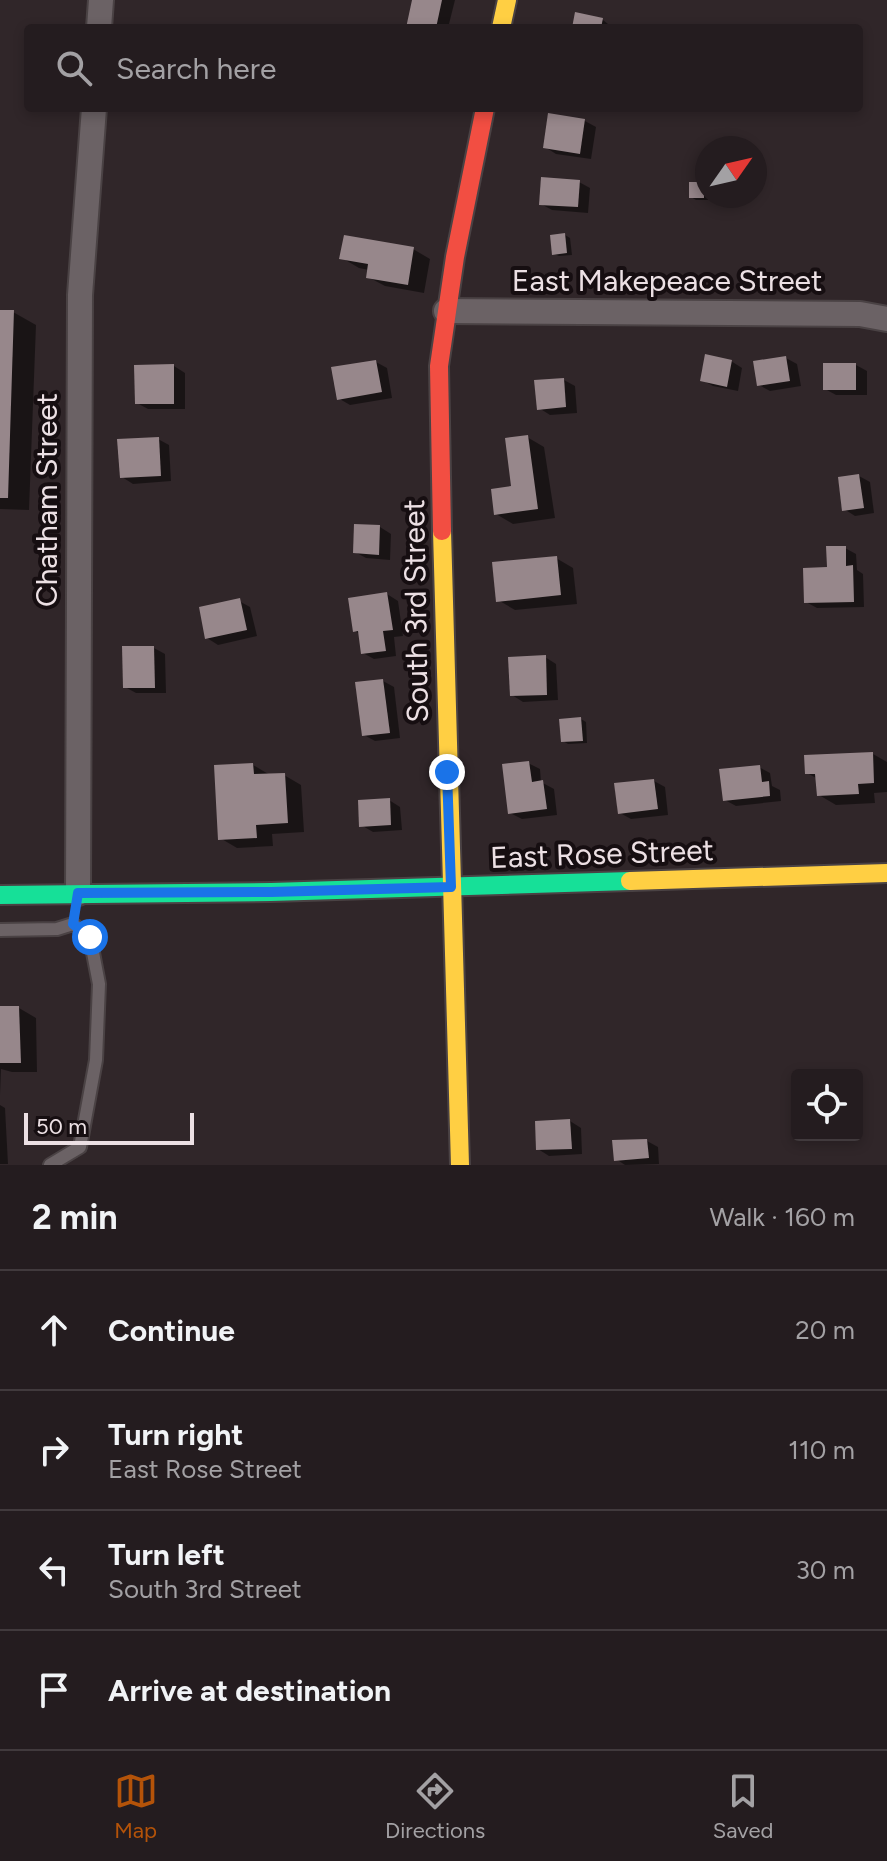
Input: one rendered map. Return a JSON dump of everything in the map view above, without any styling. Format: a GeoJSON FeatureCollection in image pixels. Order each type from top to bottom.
{"type":"FeatureCollection","features":[{"type":"Feature","properties":{"kind":"street"},"geometry":{"type":"LineString","coordinates":[[99,24],[101,0]]}},
{"type":"Feature","properties":{"kind":"street"},"geometry":{"type":"LineString","coordinates":[[502,24],[507,0]]}},
{"type":"Feature","properties":{"kind":"street","name":"Chatham Street"},"geometry":{"type":"LineString","coordinates":[[78,893],[80,295],[94,112]]}},
{"type":"Feature","properties":{"kind":"street","name":"South 3rd Street"},"geometry":{"type":"LineString","coordinates":[[460,1165],[439,366],[446,311],[484,112]]}},
{"type":"Feature","properties":{"kind":"street","name":"East Makepeace Street"},"geometry":{"type":"LineString","coordinates":[[446,311],[860,314],[887,319]]}},
{"type":"Feature","properties":{"kind":"street","name":"East Rose Street"},"geometry":{"type":"LineString","coordinates":[[0,895],[271,892],[887,873]]}},
{"type":"Feature","properties":{"kind":"lane"},"geometry":{"type":"LineString","coordinates":[[73,924],[78,893]]}},
{"type":"Feature","properties":{"kind":"lane"},"geometry":{"type":"LineString","coordinates":[[0,930],[57,929],[73,924]]}},
{"type":"Feature","properties":{"kind":"lane"},"geometry":{"type":"LineString","coordinates":[[50,1165],[80,1147],[96,1060],[99,984],[90,937],[73,924]]}},
{"type":"Feature","properties":{"kind":"building"},"geometry":{"type":"Polygon","coordinates":[[[412,0],[442,0],[437,24],[407,24],[412,0]]]}},
{"type":"Feature","properties":{"kind":"building"},"geometry":{"type":"Polygon","coordinates":[[[575,12],[603,18],[602,24],[573,24],[575,12]]]}},
{"type":"Feature","properties":{"kind":"building"},"geometry":{"type":"Polygon","coordinates":[[[548,113],[585,119],[580,154],[543,148],[548,113]]]}},
{"type":"Feature","properties":{"kind":"building"},"geometry":{"type":"Polygon","coordinates":[[[541,177],[580,180],[578,207],[539,205],[541,177]]]}},
{"type":"Feature","properties":{"kind":"building"},"geometry":{"type":"Polygon","coordinates":[[[689,182],[695,182],[695,198],[689,198],[689,182]]]}},
{"type":"Feature","properties":{"kind":"building"},"geometry":{"type":"Polygon","coordinates":[[[565,233],[567,253],[552,255],[550,235],[565,233]]]}},
{"type":"Feature","properties":{"kind":"building"},"geometry":{"type":"Polygon","coordinates":[[[344,235],[414,247],[408,285],[366,278],[368,264],[339,259],[344,235]]]}},
{"type":"Feature","properties":{"kind":"building"},"geometry":{"type":"Polygon","coordinates":[[[0,310],[14,310],[8,498],[0,498],[0,310]]]}},
{"type":"Feature","properties":{"kind":"building"},"geometry":{"type":"Polygon","coordinates":[[[705,354],[732,360],[727,387],[700,381],[705,354]]]}},
{"type":"Feature","properties":{"kind":"building"},"geometry":{"type":"Polygon","coordinates":[[[786,356],[790,381],[757,386],[753,361],[786,356]]]}},
{"type":"Feature","properties":{"kind":"building"},"geometry":{"type":"Polygon","coordinates":[[[376,360],[382,392],[337,400],[331,367],[376,360]]]}},
{"type":"Feature","properties":{"kind":"building"},"geometry":{"type":"Polygon","coordinates":[[[823,363],[856,363],[856,390],[823,390],[823,363]]]}},
{"type":"Feature","properties":{"kind":"building"},"geometry":{"type":"Polygon","coordinates":[[[174,364],[174,404],[135,404],[134,365],[174,364]]]}},
{"type":"Feature","properties":{"kind":"building"},"geometry":{"type":"Polygon","coordinates":[[[564,378],[566,407],[537,410],[534,380],[564,378]]]}},
{"type":"Feature","properties":{"kind":"building"},"geometry":{"type":"Polygon","coordinates":[[[528,435],[538,509],[494,515],[491,489],[511,486],[505,438],[528,435]]]}},
{"type":"Feature","properties":{"kind":"building"},"geometry":{"type":"Polygon","coordinates":[[[159,437],[161,476],[120,478],[117,439],[159,437]]]}},
{"type":"Feature","properties":{"kind":"building"},"geometry":{"type":"Polygon","coordinates":[[[859,474],[864,508],[842,511],[838,477],[859,474]]]}},
{"type":"Feature","properties":{"kind":"building"},"geometry":{"type":"Polygon","coordinates":[[[354,524],[380,525],[379,555],[353,553],[354,524]]]}},
{"type":"Feature","properties":{"kind":"building"},"geometry":{"type":"Polygon","coordinates":[[[826,546],[846,546],[846,566],[853,565],[854,602],[804,603],[803,568],[827,567],[826,546]]]}},
{"type":"Feature","properties":{"kind":"building"},"geometry":{"type":"Polygon","coordinates":[[[557,556],[561,595],[496,602],[492,562],[557,556]]]}},
{"type":"Feature","properties":{"kind":"building"},"geometry":{"type":"Polygon","coordinates":[[[387,592],[393,630],[383,631],[386,651],[361,654],[358,631],[353,632],[348,598],[387,592]]]}},
{"type":"Feature","properties":{"kind":"building"},"geometry":{"type":"Polygon","coordinates":[[[240,598],[247,630],[205,639],[199,607],[240,598]]]}},
{"type":"Feature","properties":{"kind":"building"},"geometry":{"type":"Polygon","coordinates":[[[122,646],[154,646],[155,688],[123,688],[122,646]]]}},
{"type":"Feature","properties":{"kind":"building"},"geometry":{"type":"Polygon","coordinates":[[[546,655],[547,695],[510,696],[508,657],[546,655]]]}},
{"type":"Feature","properties":{"kind":"building"},"geometry":{"type":"Polygon","coordinates":[[[383,679],[390,733],[362,736],[355,682],[383,679]]]}},
{"type":"Feature","properties":{"kind":"building"},"geometry":{"type":"Polygon","coordinates":[[[581,717],[583,741],[561,742],[559,719],[581,717]]]}},
{"type":"Feature","properties":{"kind":"building"},"geometry":{"type":"Polygon","coordinates":[[[873,752],[874,783],[858,784],[859,794],[817,796],[815,774],[805,774],[804,755],[873,752]]]}},
{"type":"Feature","properties":{"kind":"building"},"geometry":{"type":"Polygon","coordinates":[[[529,761],[532,782],[543,780],[547,809],[508,814],[502,764],[529,761]]]}},
{"type":"Feature","properties":{"kind":"building"},"geometry":{"type":"Polygon","coordinates":[[[253,763],[254,774],[285,773],[288,823],[256,825],[257,838],[218,840],[214,765],[253,763]]]}},
{"type":"Feature","properties":{"kind":"building"},"geometry":{"type":"Polygon","coordinates":[[[760,765],[762,782],[769,781],[770,796],[723,801],[719,769],[760,765]]]}},
{"type":"Feature","properties":{"kind":"building"},"geometry":{"type":"Polygon","coordinates":[[[654,779],[658,809],[618,814],[614,783],[654,779]]]}},
{"type":"Feature","properties":{"kind":"building"},"geometry":{"type":"Polygon","coordinates":[[[390,798],[391,825],[359,827],[358,800],[390,798]]]}},
{"type":"Feature","properties":{"kind":"building"},"geometry":{"type":"Polygon","coordinates":[[[0,1006],[19,1006],[21,1063],[0,1063],[0,1006]]]}},
{"type":"Feature","properties":{"kind":"building"},"geometry":{"type":"Polygon","coordinates":[[[570,1119],[572,1149],[536,1150],[535,1121],[570,1119]]]}},
{"type":"Feature","properties":{"kind":"building"},"geometry":{"type":"Polygon","coordinates":[[[647,1139],[649,1158],[614,1161],[612,1140],[647,1139]]]}},
{"type":"Feature","properties":{"kind":"traffic: fast"},"geometry":{"type":"LineString","coordinates":[[0,895],[271,892],[630,881]]}},
{"type":"Feature","properties":{"kind":"traffic: slow"},"geometry":{"type":"LineString","coordinates":[[502,24],[507,0]]}},
{"type":"Feature","properties":{"kind":"traffic: slow"},"geometry":{"type":"LineString","coordinates":[[442,531],[460,1165]]}},
{"type":"Feature","properties":{"kind":"traffic: slow"},"geometry":{"type":"LineString","coordinates":[[630,881],[887,873]]}},
{"type":"Feature","properties":{"kind":"traffic: jam"},"geometry":{"type":"LineString","coordinates":[[442,531],[439,366],[455,257],[484,112]]}},
{"type":"Feature","properties":{"kind":"route"},"geometry":{"type":"LineString","coordinates":[[90,937],[73,924],[78,893],[451,887],[447,772]]}}]}
